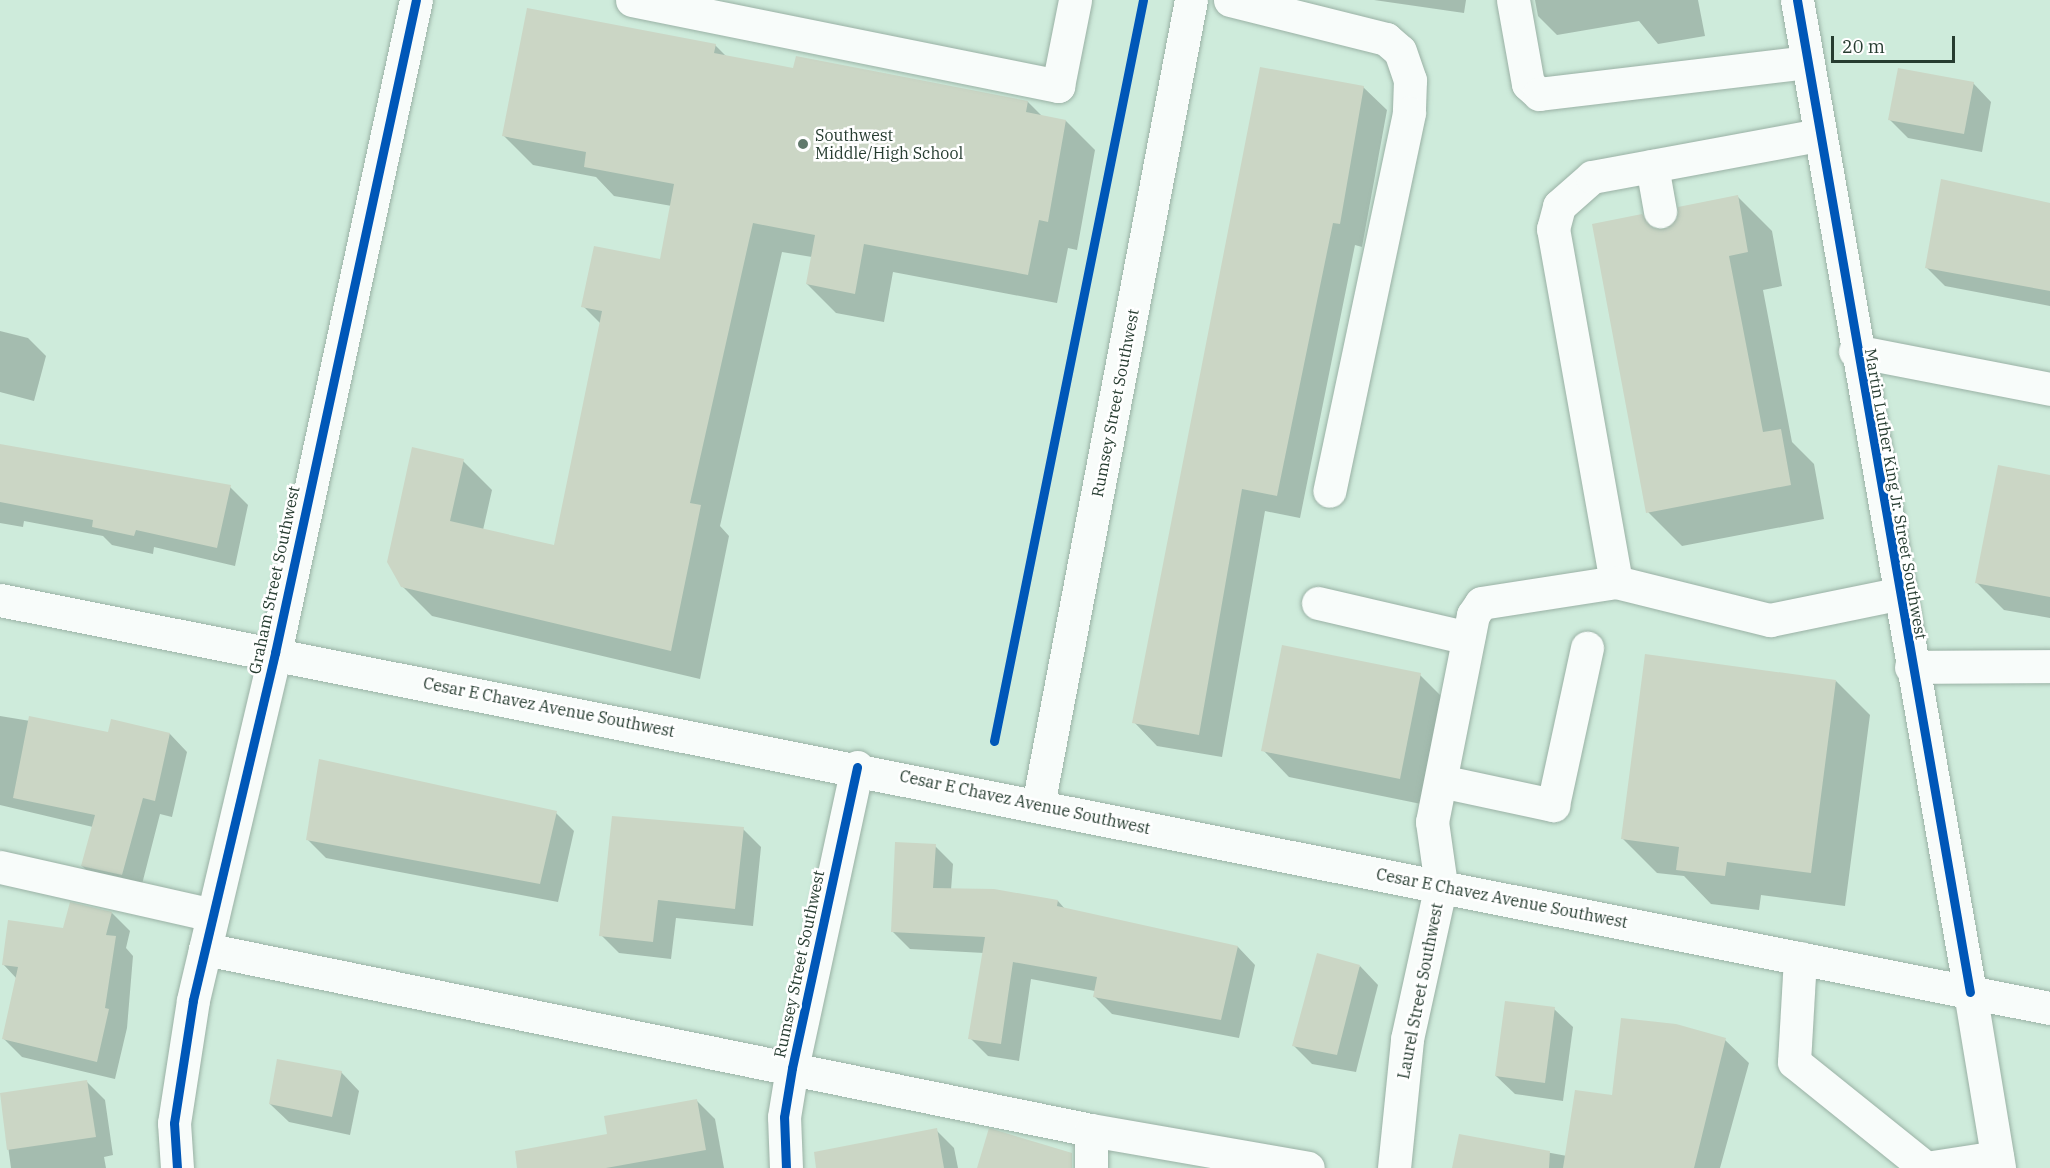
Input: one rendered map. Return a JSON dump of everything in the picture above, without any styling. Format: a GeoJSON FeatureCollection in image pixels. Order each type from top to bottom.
{"type":"FeatureCollection","features":[{"type":"Feature","properties":{"kind":"main road","name":"Graham Street Southwest"},"geometry":{"type":"LineString","coordinates":[[177,1168],[174,1123],[205,949],[274,653],[416,0]]}},
{"type":"Feature","properties":{"kind":"main road"},"geometry":{"type":"LineString","coordinates":[[632,0],[1058,86],[1075,0]]}},
{"type":"Feature","properties":{"kind":"main road","name":"Rumsey Street Southwest"},"geometry":{"type":"LineString","coordinates":[[1038,805],[1191,0]]}},
{"type":"Feature","properties":{"kind":"main road"},"geometry":{"type":"LineString","coordinates":[[1230,0],[1386,39],[1400,51],[1410,80],[1409,113],[1329,491]]}},
{"type":"Feature","properties":{"kind":"main road"},"geometry":{"type":"LineString","coordinates":[[1513,0],[1528,84],[1539,93],[1807,62]]}},
{"type":"Feature","properties":{"kind":"main road","name":"Martin Luther King Jr. Street Southwest"},"geometry":{"type":"LineString","coordinates":[[1797,0],[1897,594],[1970,992],[1998,1162]]}},
{"type":"Feature","properties":{"kind":"main road"},"geometry":{"type":"LineString","coordinates":[[1819,135],[1592,177],[1559,206],[1553,229],[1616,582],[1770,620],[1897,594]]}},
{"type":"Feature","properties":{"kind":"main road"},"geometry":{"type":"LineString","coordinates":[[1652,166],[1660,211]]}},
{"type":"Feature","properties":{"kind":"main road"},"geometry":{"type":"LineString","coordinates":[[1855,351],[2050,389]]}},
{"type":"Feature","properties":{"kind":"main road","name":"Laurel Street Southwest"},"geometry":{"type":"LineString","coordinates":[[1394,1168],[1407,1039],[1440,885],[1432,822],[1473,615],[1492,598],[1616,582]]}},
{"type":"Feature","properties":{"kind":"main road","name":"Cesar E Chavez Avenue Southwest"},"geometry":{"type":"LineString","coordinates":[[0,600],[856,767],[2050,1008]]}},
{"type":"Feature","properties":{"kind":"main road"},"geometry":{"type":"LineString","coordinates":[[1318,603],[1468,638]]}},
{"type":"Feature","properties":{"kind":"main road"},"geometry":{"type":"LineString","coordinates":[[1441,781],[1553,805],[1587,648]]}},
{"type":"Feature","properties":{"kind":"main road"},"geometry":{"type":"LineString","coordinates":[[1911,667],[2050,666]]}},
{"type":"Feature","properties":{"kind":"main road","name":"Rumsey Street Southwest"},"geometry":{"type":"LineString","coordinates":[[786,1168],[784,1117],[792,1068],[856,767]]}},
{"type":"Feature","properties":{"kind":"main road"},"geometry":{"type":"LineString","coordinates":[[0,867],[213,915]]}},
{"type":"Feature","properties":{"kind":"main road"},"geometry":{"type":"LineString","coordinates":[[205,949],[1091,1130],[1308,1168]]}},
{"type":"Feature","properties":{"kind":"main road"},"geometry":{"type":"LineString","coordinates":[[1800,958],[1794,1062],[1926,1168],[1998,1162]]}},
{"type":"Feature","properties":{"kind":"main road"},"geometry":{"type":"LineString","coordinates":[[1091,1130],[1091,1168]]}},
{"type":"Feature","properties":{"kind":"building"},"geometry":{"type":"Polygon","coordinates":[[[527,8],[716,44],[714,53],[793,68],[796,56],[1028,101],[1026,112],[1066,120],[1048,222],[1039,220],[1028,275],[864,244],[855,294],[806,284],[815,235],[753,223],[690,503],[701,505],[671,651],[401,587],[387,562],[412,447],[464,459],[450,521],[554,545],[602,311],[581,307],[594,246],[660,259],[674,184],[584,167],[586,152],[502,136],[527,8]]]}},
{"type":"Feature","properties":{"kind":"building"},"geometry":{"type":"Polygon","coordinates":[[[1260,67],[1364,86],[1340,224],[1333,223],[1277,496],[1242,489],[1199,735],[1132,723],[1260,67]]]}},
{"type":"Feature","properties":{"kind":"building"},"geometry":{"type":"Polygon","coordinates":[[[1898,68],[1974,82],[1964,134],[1888,120],[1898,68]]]}},
{"type":"Feature","properties":{"kind":"building"},"geometry":{"type":"Polygon","coordinates":[[[1941,179],[2050,203],[2050,291],[1925,268],[1941,179]]]}},
{"type":"Feature","properties":{"kind":"building"},"geometry":{"type":"Polygon","coordinates":[[[1738,195],[1748,252],[1729,256],[1763,432],[1781,429],[1791,485],[1646,513],[1592,224],[1642,214],[1653,228],[1664,229],[1677,218],[1678,207],[1738,195]]]}},
{"type":"Feature","properties":{"kind":"building"},"geometry":{"type":"Polygon","coordinates":[[[0,444],[231,485],[217,548],[136,530],[134,536],[92,527],[93,520],[0,502],[0,444]]]}},
{"type":"Feature","properties":{"kind":"building"},"geometry":{"type":"Polygon","coordinates":[[[1998,465],[2050,475],[2050,597],[1975,583],[1998,465]]]}},
{"type":"Feature","properties":{"kind":"building"},"geometry":{"type":"Polygon","coordinates":[[[1282,645],[1421,673],[1400,779],[1261,751],[1282,645]]]}},
{"type":"Feature","properties":{"kind":"building"},"geometry":{"type":"Polygon","coordinates":[[[1645,654],[1836,680],[1811,873],[1727,862],[1725,876],[1676,870],[1679,847],[1621,839],[1645,654]]]}},
{"type":"Feature","properties":{"kind":"building"},"geometry":{"type":"Polygon","coordinates":[[[29,716],[108,732],[111,719],[170,733],[155,801],[143,798],[122,875],[81,866],[95,815],[13,798],[29,716]]]}},
{"type":"Feature","properties":{"kind":"building"},"geometry":{"type":"Polygon","coordinates":[[[319,759],[557,811],[540,884],[306,840],[319,759]]]}},
{"type":"Feature","properties":{"kind":"building"},"geometry":{"type":"Polygon","coordinates":[[[612,816],[744,827],[735,909],[658,900],[653,942],[599,936],[612,816]]]}},
{"type":"Feature","properties":{"kind":"building"},"geometry":{"type":"Polygon","coordinates":[[[895,842],[936,844],[933,888],[994,889],[1058,900],[1057,906],[1238,946],[1221,1020],[1093,997],[1097,977],[1013,962],[1001,1044],[968,1039],[985,937],[891,932],[895,842]]]}},
{"type":"Feature","properties":{"kind":"building"},"geometry":{"type":"Polygon","coordinates":[[[70,902],[112,912],[106,935],[116,936],[105,1008],[109,1009],[97,1062],[2,1039],[18,967],[2,965],[8,920],[63,928],[70,902]]]}},
{"type":"Feature","properties":{"kind":"building"},"geometry":{"type":"Polygon","coordinates":[[[1317,953],[1360,965],[1337,1055],[1292,1046],[1317,953]]]}},
{"type":"Feature","properties":{"kind":"building"},"geometry":{"type":"Polygon","coordinates":[[[1505,1001],[1555,1007],[1545,1083],[1495,1076],[1505,1001]]]}},
{"type":"Feature","properties":{"kind":"building"},"geometry":{"type":"Polygon","coordinates":[[[1621,1018],[1676,1024],[1726,1038],[1694,1168],[1563,1168],[1575,1090],[1612,1095],[1621,1018]]]}},
{"type":"Feature","properties":{"kind":"building"},"geometry":{"type":"Polygon","coordinates":[[[277,1059],[342,1071],[332,1117],[269,1104],[277,1059]]]}},
{"type":"Feature","properties":{"kind":"building"},"geometry":{"type":"Polygon","coordinates":[[[87,1080],[96,1137],[7,1150],[0,1093],[87,1080]]]}},
{"type":"Feature","properties":{"kind":"building"},"geometry":{"type":"Polygon","coordinates":[[[697,1099],[706,1150],[606,1168],[517,1168],[515,1151],[607,1134],[604,1116],[697,1099]]]}},
{"type":"Feature","properties":{"kind":"building"},"geometry":{"type":"Polygon","coordinates":[[[937,1128],[944,1168],[816,1168],[814,1152],[937,1128]]]}},
{"type":"Feature","properties":{"kind":"building"},"geometry":{"type":"Polygon","coordinates":[[[989,1128],[1072,1153],[1072,1168],[977,1168],[989,1128]]]}},
{"type":"Feature","properties":{"kind":"building"},"geometry":{"type":"Polygon","coordinates":[[[1459,1134],[1550,1151],[1549,1168],[1452,1168],[1459,1134]]]}},
{"type":"Feature","properties":{"kind":"cycle path"},"geometry":{"type":"LineString","coordinates":[[177,1168],[174,1123],[193,1000],[275,653],[416,0]]}},
{"type":"Feature","properties":{"kind":"cycle path"},"geometry":{"type":"LineString","coordinates":[[994,741],[1143,0]]}},
{"type":"Feature","properties":{"kind":"cycle path"},"geometry":{"type":"LineString","coordinates":[[1797,0],[1970,992]]}},
{"type":"Feature","properties":{"kind":"cycle path"},"geometry":{"type":"LineString","coordinates":[[786,1168],[784,1117],[792,1068],[857,767]]}},
{"type":"Feature","properties":{"kind":"place","name":"Southwest Middle/High School"},"geometry":{"type":"Point","coordinates":[803,144]}}]}
